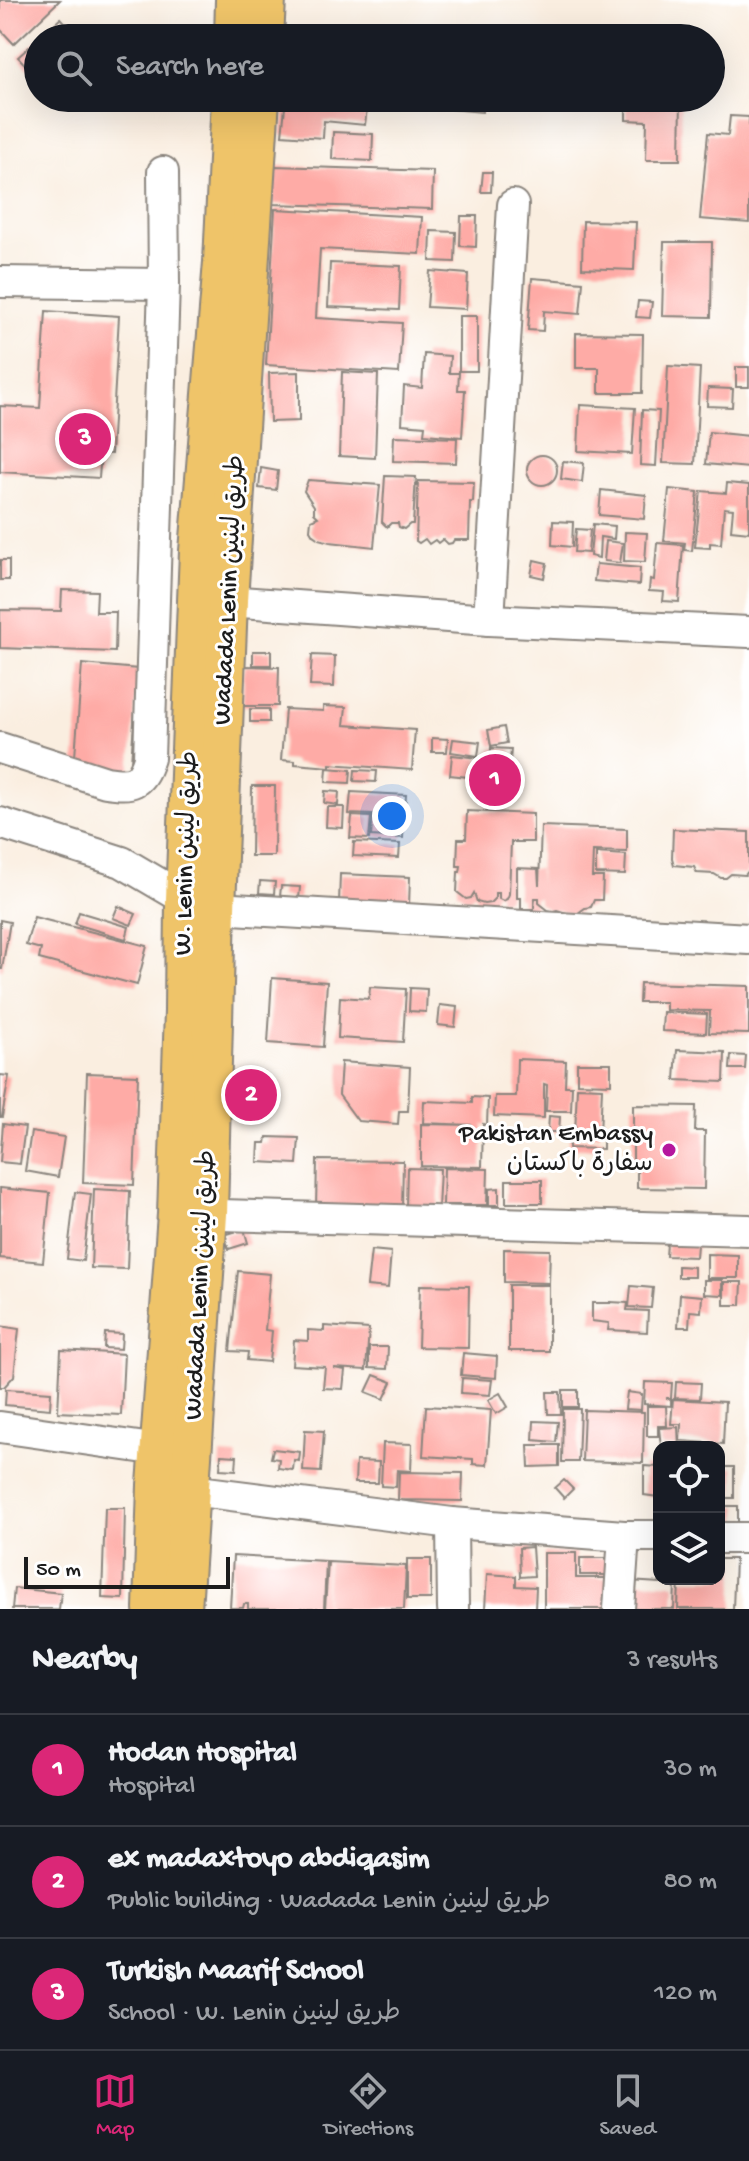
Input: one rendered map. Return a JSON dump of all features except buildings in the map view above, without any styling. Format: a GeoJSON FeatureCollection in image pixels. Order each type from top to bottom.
{"type":"FeatureCollection","features":[{"type":"Feature","properties":{"kind":"main road"},"geometry":{"type":"LineString","coordinates":[[234,24],[235,0]]}},
{"type":"Feature","properties":{"kind":"main road"},"geometry":{"type":"LineString","coordinates":[[265,24],[266,0]]}},
{"type":"Feature","properties":{"kind":"main road","name":"W. Lenin طريق لينين"},"geometry":{"type":"LineString","coordinates":[[201,904],[199,551],[223,262],[230,112]]}},
{"type":"Feature","properties":{"kind":"main road","name":"Wadada Lenin طريق لينين"},"geometry":{"type":"LineString","coordinates":[[182,1609],[175,1470],[192,1214],[201,904],[228,601],[259,112]]}},
{"type":"Feature","properties":{"kind":"main road"},"geometry":{"type":"LineString","coordinates":[[153,1609],[175,1470]]}},
{"type":"Feature","properties":{"kind":"street"},"geometry":{"type":"LineString","coordinates":[[0,748],[124,785],[144,774],[149,758],[164,284],[163,172]]}},
{"type":"Feature","properties":{"kind":"street"},"geometry":{"type":"LineString","coordinates":[[489,620],[513,205]]}},
{"type":"Feature","properties":{"kind":"street"},"geometry":{"type":"LineString","coordinates":[[0,282],[164,284]]}},
{"type":"Feature","properties":{"kind":"street"},"geometry":{"type":"LineString","coordinates":[[155,554],[199,551]]}},
{"type":"Feature","properties":{"kind":"street"},"geometry":{"type":"LineString","coordinates":[[228,601],[489,620],[749,632]]}},
{"type":"Feature","properties":{"kind":"street"},"geometry":{"type":"LineString","coordinates":[[0,823],[122,862],[201,904],[749,939]]}},
{"type":"Feature","properties":{"kind":"street"},"geometry":{"type":"LineString","coordinates":[[192,1214],[749,1230]]}},
{"type":"Feature","properties":{"kind":"street"},"geometry":{"type":"LineString","coordinates":[[0,1427],[175,1470],[452,1523],[653,1536]]}},
{"type":"Feature","properties":{"kind":"street"},"geometry":{"type":"LineString","coordinates":[[452,1523],[453,1609]]}},
{"type":"Feature","properties":{"kind":"street"},"geometry":{"type":"LineString","coordinates":[[619,1609],[624,1536]]}},
{"type":"Feature","properties":{"kind":"street"},"geometry":{"type":"LineString","coordinates":[[725,1538],[749,1538]]}},
{"type":"Feature","properties":{"kind":"place","name":"Turkish Maarif School"},"geometry":{"type":"Point","coordinates":[85,439]}},
{"type":"Feature","properties":{"kind":"place","name":"Hodan Hospital"},"geometry":{"type":"Point","coordinates":[495,780]}},
{"type":"Feature","properties":{"kind":"place","name":"ex madaxtoyo abdiqasim"},"geometry":{"type":"Point","coordinates":[251,1095]}},
{"type":"Feature","properties":{"kind":"place","name":"Pakistan Embassy سفارة باكستان"},"geometry":{"type":"Point","coordinates":[669,1150]}}]}
